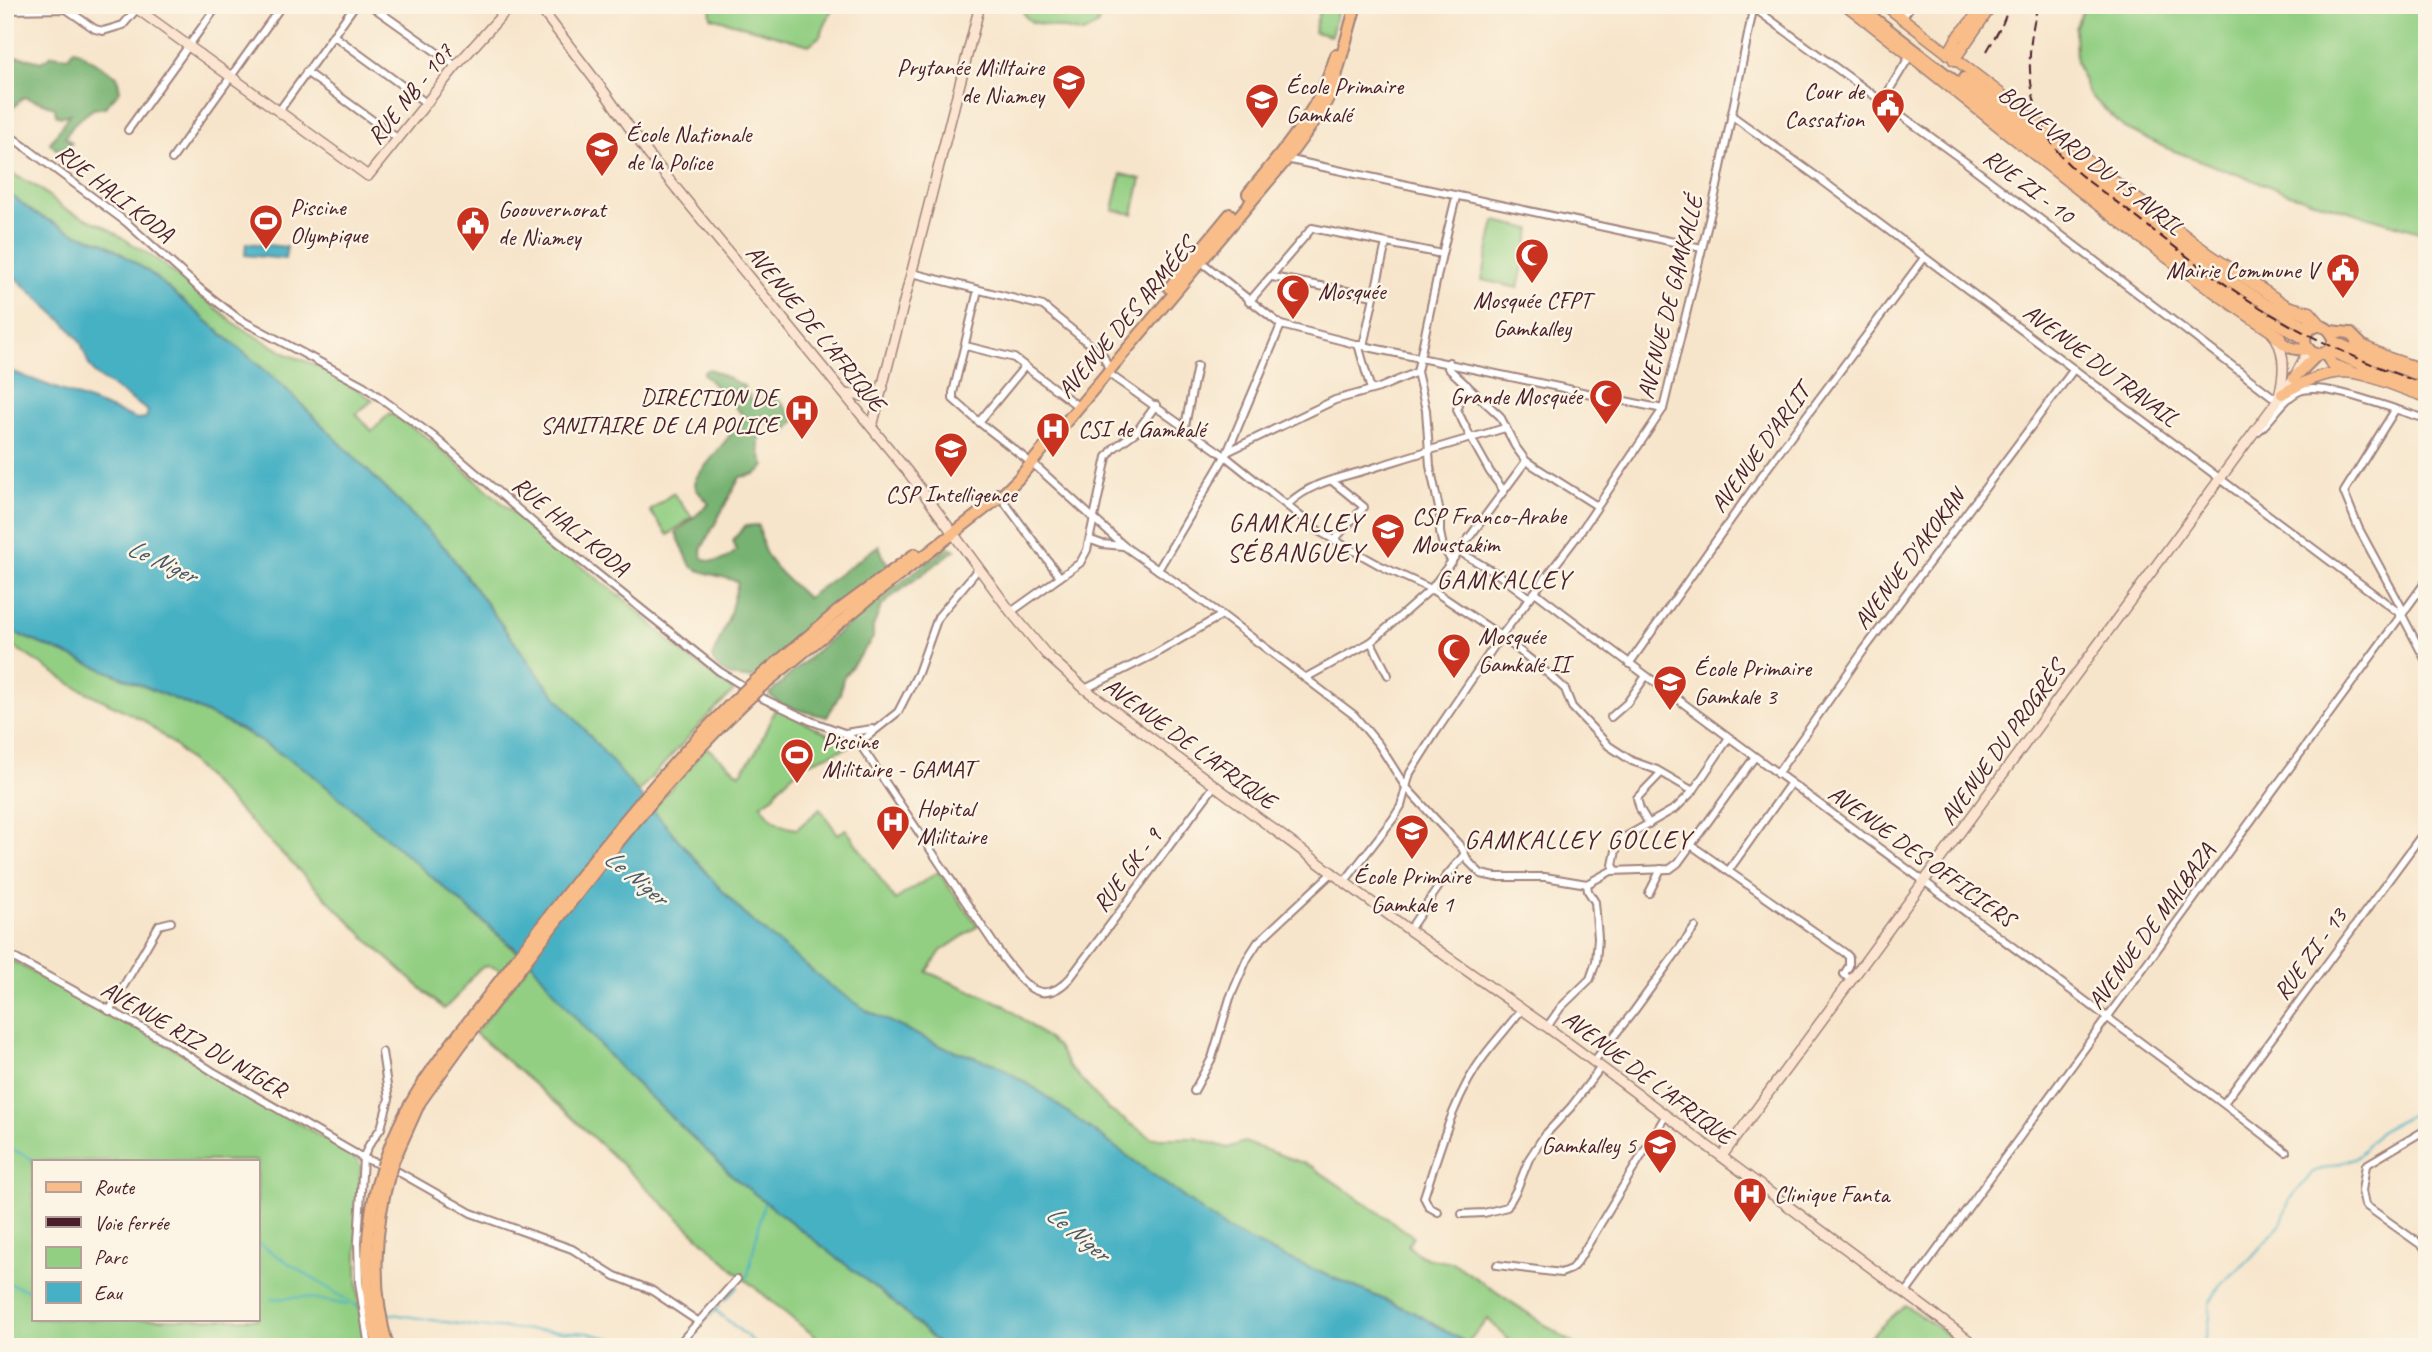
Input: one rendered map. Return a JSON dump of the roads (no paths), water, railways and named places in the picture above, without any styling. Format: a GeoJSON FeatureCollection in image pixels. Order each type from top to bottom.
{"type":"FeatureCollection","features":[{"type":"Feature","properties":{"kind":"highway","name":"AVENUE DES ARMÉES"},"geometry":{"type":"LineString","coordinates":[[1283,158],[1315,106],[1333,66],[1349,5]]}},
{"type":"Feature","properties":{"kind":"highway","name":"AVENUE DES ARMÉES"},"geometry":{"type":"LineString","coordinates":[[376,1310],[368,1255],[370,1220],[406,1111],[424,1081],[670,766],[714,719],[790,656],[839,610],[952,531],[998,495],[1029,461],[1319,115],[1332,91],[1356,5]]}},
{"type":"Feature","properties":{"kind":"highway","name":"BOULEVARD DU 15 AVRIL"},"geometry":{"type":"LineString","coordinates":[[1857,5],[2205,276],[2257,312],[2387,376],[2427,390]]}},
{"type":"Feature","properties":{"kind":"highway","name":"BOULEVARD DU 15 AVRIL"},"geometry":{"type":"LineString","coordinates":[[1869,5],[2213,269],[2319,341],[2427,378]]}},
{"type":"Feature","properties":{"kind":"highway"},"geometry":{"type":"LineString","coordinates":[[2287,306],[2308,316],[2329,362],[2345,371]]}},
{"type":"Feature","properties":{"kind":"highway"},"geometry":{"type":"LineString","coordinates":[[2272,332],[2288,347],[2299,350],[2319,341],[2350,333],[2363,346]]}},
{"type":"Feature","properties":{"kind":"highway"},"geometry":{"type":"LineString","coordinates":[[2294,378],[2319,341]]}},
{"type":"Feature","properties":{"kind":"highway"},"geometry":{"type":"LineString","coordinates":[[376,1310],[379,1347]]}},
{"type":"Feature","properties":{"kind":"highway"},"geometry":{"type":"LineString","coordinates":[[376,1310],[388,1347]]}},
{"type":"Feature","properties":{"kind":"main road","name":"RUE NB - 107"},"geometry":{"type":"LineString","coordinates":[[279,111],[368,176],[456,66],[510,5]]}},
{"type":"Feature","properties":{"kind":"main road","name":"AVENUE DE L'AFRIQUE"},"geometry":{"type":"LineString","coordinates":[[538,5],[655,162],[872,427],[1011,612],[1046,654],[1085,689],[1409,930],[1548,1027],[1978,1347]]}},
{"type":"Feature","properties":{"kind":"main road"},"geometry":{"type":"LineString","coordinates":[[872,427],[980,5]]}},
{"type":"Feature","properties":{"kind":"main road","name":"BOULEVARD DU 15 AVRIL"},"geometry":{"type":"LineString","coordinates":[[1846,5],[2087,195],[2272,332]]}},
{"type":"Feature","properties":{"kind":"main road","name":"BOULEVARD DU 15 AVRIL"},"geometry":{"type":"LineString","coordinates":[[1885,5],[1903,16],[1968,71],[2209,254],[2262,292],[2287,306]]}},
{"type":"Feature","properties":{"kind":"main road"},"geometry":{"type":"LineString","coordinates":[[1951,57],[1984,5]]}},
{"type":"Feature","properties":{"kind":"main road"},"geometry":{"type":"LineString","coordinates":[[1934,44],[1964,37],[1992,5]]}},
{"type":"Feature","properties":{"kind":"main road"},"geometry":{"type":"LineString","coordinates":[[136,7],[279,111]]}},
{"type":"Feature","properties":{"kind":"main road"},"geometry":{"type":"LineString","coordinates":[[1964,37],[1968,71]]}},
{"type":"Feature","properties":{"kind":"main road"},"geometry":{"type":"LineString","coordinates":[[2272,332],[2283,361],[2279,398]]}},
{"type":"Feature","properties":{"kind":"main road"},"geometry":{"type":"LineString","coordinates":[[2363,346],[2427,371]]}},
{"type":"Feature","properties":{"kind":"main road"},"geometry":{"type":"LineString","coordinates":[[2279,398],[2313,377],[2345,371],[2427,397]]}},
{"type":"Feature","properties":{"kind":"main road","name":"AVENUE DU PROGRÈS"},"geometry":{"type":"LineString","coordinates":[[1721,1156],[2294,378]]}},
{"type":"Feature","properties":{"kind":"main road"},"geometry":{"type":"LineString","coordinates":[[845,394],[864,396],[883,388]]}},
{"type":"Feature","properties":{"kind":"main road"},"geometry":{"type":"LineString","coordinates":[[858,410],[868,410],[879,402]]}},
{"type":"Feature","properties":{"kind":"street"},"geometry":{"type":"LineString","coordinates":[[128,130],[218,5]]}},
{"type":"Feature","properties":{"kind":"street"},"geometry":{"type":"LineString","coordinates":[[172,159],[282,5]]}},
{"type":"Feature","properties":{"kind":"street"},"geometry":{"type":"LineString","coordinates":[[279,111],[355,5]]}},
{"type":"Feature","properties":{"kind":"street"},"geometry":{"type":"LineString","coordinates":[[370,5],[456,66]]}},
{"type":"Feature","properties":{"kind":"street"},"geometry":{"type":"LineString","coordinates":[[1894,5],[1903,16],[1911,5]]}},
{"type":"Feature","properties":{"kind":"street"},"geometry":{"type":"LineString","coordinates":[[5,10],[66,9],[95,29],[103,31],[123,25],[136,7]]}},
{"type":"Feature","properties":{"kind":"street","name":"RUE ZI - 10"},"geometry":{"type":"LineString","coordinates":[[1754,7],[2279,398]]}},
{"type":"Feature","properties":{"kind":"street","name":"AVENUE DE GAMKALLÉ"},"geometry":{"type":"LineString","coordinates":[[1345,881],[1393,820],[1403,799],[1410,773],[1436,732],[1663,409],[1702,248],[1754,7]]}},
{"type":"Feature","properties":{"kind":"street"},"geometry":{"type":"LineString","coordinates":[[333,35],[426,103]]}},
{"type":"Feature","properties":{"kind":"street"},"geometry":{"type":"LineString","coordinates":[[1882,102],[1911,54]]}},
{"type":"Feature","properties":{"kind":"street"},"geometry":{"type":"LineString","coordinates":[[306,72],[397,138]]}},
{"type":"Feature","properties":{"kind":"street","name":"AVENUE DU TRAVAIL"},"geometry":{"type":"LineString","coordinates":[[1731,116],[2403,613],[2427,663]]}},
{"type":"Feature","properties":{"kind":"street","name":"RUE HALI KODA"},"geometry":{"type":"LineString","coordinates":[[5,132],[126,222],[199,288],[239,319],[364,386],[433,436],[535,524],[719,671],[764,699],[844,733],[859,743],[1015,972],[1027,985],[1038,991],[1057,991]]}},
{"type":"Feature","properties":{"kind":"street"},"geometry":{"type":"LineString","coordinates":[[1283,158],[1702,248]]}},
{"type":"Feature","properties":{"kind":"street"},"geometry":{"type":"LineString","coordinates":[[1452,562],[1443,547],[1440,513],[1430,466],[1426,410],[1417,372],[1456,197]]}},
{"type":"Feature","properties":{"kind":"street"},"geometry":{"type":"LineString","coordinates":[[1249,302],[1312,228],[1442,254]]}},
{"type":"Feature","properties":{"kind":"street"},"geometry":{"type":"LineString","coordinates":[[1371,390],[1361,345],[1386,243]]}},
{"type":"Feature","properties":{"kind":"street","name":"AVENUE D'ARLIT"},"geometry":{"type":"LineString","coordinates":[[1629,664],[1763,474],[1924,258]]}},
{"type":"Feature","properties":{"kind":"street"},"geometry":{"type":"LineString","coordinates":[[1198,259],[1280,325],[1361,345],[1663,409]]}},
{"type":"Feature","properties":{"kind":"street"},"geometry":{"type":"LineString","coordinates":[[912,273],[1043,306],[1103,355],[1112,376],[1226,454],[1320,532],[1381,566],[1431,589],[1502,636],[1558,682],[1567,693],[1572,707],[1609,746],[1632,761],[1693,791]]}},
{"type":"Feature","properties":{"kind":"street"},"geometry":{"type":"LineString","coordinates":[[1272,277],[1374,296]]}},
{"type":"Feature","properties":{"kind":"street"},"geometry":{"type":"LineString","coordinates":[[978,290],[953,396],[979,422],[1029,461],[1124,546],[1222,615],[1354,715],[1379,745],[1405,786],[1462,848],[1473,868],[1487,877],[1545,877],[1587,884],[1604,873],[1616,870],[1675,866],[1754,758]]}},
{"type":"Feature","properties":{"kind":"street"},"geometry":{"type":"LineString","coordinates":[[1158,570],[1226,454],[1280,325]]}},
{"type":"Feature","properties":{"kind":"street"},"geometry":{"type":"LineString","coordinates":[[965,346],[1011,357],[1076,405]]}},
{"type":"Feature","properties":{"kind":"street"},"geometry":{"type":"LineString","coordinates":[[1449,362],[1449,370],[1500,416],[1526,461],[1597,506]]}},
{"type":"Feature","properties":{"kind":"street"},"geometry":{"type":"LineString","coordinates":[[979,422],[1025,366]]}},
{"type":"Feature","properties":{"kind":"street"},"geometry":{"type":"LineString","coordinates":[[1185,426],[1197,366]]}},
{"type":"Feature","properties":{"kind":"street","name":"AVENUE D'AKOKAN"},"geometry":{"type":"LineString","coordinates":[[1777,774],[1864,650],[2074,369]]}},
{"type":"Feature","properties":{"kind":"street"},"geometry":{"type":"LineString","coordinates":[[1226,454],[1335,400],[1371,390],[1417,372]]}},
{"type":"Feature","properties":{"kind":"street"},"geometry":{"type":"LineString","coordinates":[[1467,385],[1461,392],[1457,410],[1490,472],[1504,491]]}},
{"type":"Feature","properties":{"kind":"street"},"geometry":{"type":"LineString","coordinates":[[2252,435],[2302,390],[2329,390],[2427,419]]}},
{"type":"Feature","properties":{"kind":"street"},"geometry":{"type":"LineString","coordinates":[[1011,612],[1081,561],[1091,540],[1105,461],[1114,448],[1137,431],[1156,405]]}},
{"type":"Feature","properties":{"kind":"street"},"geometry":{"type":"LineString","coordinates":[[2395,410],[2344,492],[2358,529],[2403,613]]}},
{"type":"Feature","properties":{"kind":"street"},"geometry":{"type":"LineString","coordinates":[[1287,505],[1312,485],[1505,428]]}},
{"type":"Feature","properties":{"kind":"street"},"geometry":{"type":"LineString","coordinates":[[1305,678],[1371,642],[1431,589],[1526,461]]}},
{"type":"Feature","properties":{"kind":"street"},"geometry":{"type":"LineString","coordinates":[[1332,481],[1364,508],[1334,540]]}},
{"type":"Feature","properties":{"kind":"street"},"geometry":{"type":"LineString","coordinates":[[998,495],[1060,577]]}},
{"type":"Feature","properties":{"kind":"street"},"geometry":{"type":"LineString","coordinates":[[1091,540],[1124,546]]}},
{"type":"Feature","properties":{"kind":"street","name":"AVENUE DES OFFICIERS"},"geometry":{"type":"LineString","coordinates":[[1460,552],[1532,595],[1629,664],[2224,1103],[2286,1153]]}},
{"type":"Feature","properties":{"kind":"street"},"geometry":{"type":"LineString","coordinates":[[859,743],[898,712],[918,673],[938,617],[979,568]]}},
{"type":"Feature","properties":{"kind":"street","name":"AVENUE DE MALBAZA"},"geometry":{"type":"LineString","coordinates":[[1905,1294],[2427,580]]}},
{"type":"Feature","properties":{"kind":"street"},"geometry":{"type":"LineString","coordinates":[[1085,689],[1153,655],[1222,615]]}},
{"type":"Feature","properties":{"kind":"street"},"geometry":{"type":"LineString","coordinates":[[1371,642],[1388,675]]}},
{"type":"Feature","properties":{"kind":"street"},"geometry":{"type":"LineString","coordinates":[[1611,717],[1627,703],[1646,677]]}},
{"type":"Feature","properties":{"kind":"street"},"geometry":{"type":"LineString","coordinates":[[844,733],[874,729]]}},
{"type":"Feature","properties":{"kind":"street"},"geometry":{"type":"LineString","coordinates":[[1616,870],[1612,865],[1618,841],[1676,808],[1693,791],[1728,739]]}},
{"type":"Feature","properties":{"kind":"street"},"geometry":{"type":"LineString","coordinates":[[1649,824],[1637,798],[1661,773]]}},
{"type":"Feature","properties":{"kind":"street"},"geometry":{"type":"LineString","coordinates":[[1729,870],[1790,784]]}},
{"type":"Feature","properties":{"kind":"street","name":"RUE GK - 9"},"geometry":{"type":"LineString","coordinates":[[1057,991],[1070,978],[1215,785]]}},
{"type":"Feature","properties":{"kind":"street","name":"RUE ZI - 13"},"geometry":{"type":"LineString","coordinates":[[2224,1103],[2427,828]]}},
{"type":"Feature","properties":{"kind":"street"},"geometry":{"type":"LineString","coordinates":[[1690,845],[1845,953],[1849,957],[1849,966],[1844,974],[1851,981]]}},
{"type":"Feature","properties":{"kind":"street"},"geometry":{"type":"LineString","coordinates":[[1409,930],[1464,855]]}},
{"type":"Feature","properties":{"kind":"street"},"geometry":{"type":"LineString","coordinates":[[1649,893],[1661,869]]}},
{"type":"Feature","properties":{"kind":"street"},"geometry":{"type":"LineString","coordinates":[[1194,1091],[1212,1058],[1240,972],[1252,950],[1333,872]]}},
{"type":"Feature","properties":{"kind":"street"},"geometry":{"type":"LineString","coordinates":[[1548,1027],[1561,1007],[1590,979],[1596,962],[1598,938],[1595,900],[1588,891],[1587,884]]}},
{"type":"Feature","properties":{"kind":"street"},"geometry":{"type":"LineString","coordinates":[[109,1011],[159,925],[172,922]]}},
{"type":"Feature","properties":{"kind":"street"},"geometry":{"type":"LineString","coordinates":[[1462,1214],[1484,1213],[1507,1207],[1529,1159],[1544,1136],[1565,1113],[1695,927]]}},
{"type":"Feature","properties":{"kind":"street","name":"AVENUE RIZ DU NIGER"},"geometry":{"type":"LineString","coordinates":[[5,953],[164,1040],[212,1071],[363,1158],[397,1171],[471,1213],[572,1249],[615,1276],[651,1290],[699,1322]]}},
{"type":"Feature","properties":{"kind":"street"},"geometry":{"type":"LineString","coordinates":[[1438,1212],[1429,1207],[1424,1197],[1451,1118],[1483,1057],[1522,1009]]}},
{"type":"Feature","properties":{"kind":"street"},"geometry":{"type":"LineString","coordinates":[[369,1347],[358,1264],[363,1158],[381,1128],[387,1109],[383,1052]]}},
{"type":"Feature","properties":{"kind":"street"},"geometry":{"type":"LineString","coordinates":[[1497,1265],[1561,1273],[1571,1269],[1666,1115]]}},
{"type":"Feature","properties":{"kind":"street"},"geometry":{"type":"LineString","coordinates":[[2427,1129],[2365,1165],[2361,1191],[2365,1205],[2427,1250]]}},
{"type":"Feature","properties":{"kind":"street"},"geometry":{"type":"LineString","coordinates":[[676,1347],[737,1279]]}},
{"type":"Feature","properties":{"kind":"water","name":"Le Niger"},"geometry":{"type":"Polygon","coordinates":[[[5,190],[34,213],[74,233],[105,243],[149,272],[282,385],[446,549],[543,681],[717,885],[748,918],[828,984],[869,1012],[943,1047],[995,1064],[1036,1089],[1228,1230],[1413,1312],[1473,1347],[942,1347],[890,1299],[737,1180],[621,1069],[531,962],[307,770],[242,730],[187,704],[5,629],[5,369],[137,419],[146,418],[148,411],[97,376],[89,365],[81,343],[66,324],[5,268],[5,190]]]}},
{"type":"Feature","properties":{"kind":"water","name":"Piscine Olympique"},"geometry":{"type":"Polygon","coordinates":[[[246,243],[287,247],[285,259],[245,255],[246,243]]]}},
{"type":"Feature","properties":{"kind":"waterway"},"geometry":{"type":"LineString","coordinates":[[2200,1347],[2210,1318],[2209,1305],[2219,1286],[2248,1261],[2281,1224],[2289,1201],[2313,1172],[2356,1158],[2381,1131],[2427,1106]]}},
{"type":"Feature","properties":{"kind":"waterway"},"geometry":{"type":"LineString","coordinates":[[5,1146],[34,1160]]}},
{"type":"Feature","properties":{"kind":"waterway"},"geometry":{"type":"LineString","coordinates":[[744,1280],[748,1275],[764,1203]]}},
{"type":"Feature","properties":{"kind":"waterway"},"geometry":{"type":"LineString","coordinates":[[259,1244],[358,1307]]}},
{"type":"Feature","properties":{"kind":"waterway"},"geometry":{"type":"LineString","coordinates":[[5,1282],[32,1292]]}},
{"type":"Feature","properties":{"kind":"waterway"},"geometry":{"type":"LineString","coordinates":[[725,1300],[738,1286]]}},
{"type":"Feature","properties":{"kind":"waterway"},"geometry":{"type":"LineString","coordinates":[[271,1299],[305,1297],[348,1305]]}},
{"type":"Feature","properties":{"kind":"waterway"},"geometry":{"type":"LineString","coordinates":[[681,1347],[720,1305]]}},
{"type":"Feature","properties":{"kind":"waterway"},"geometry":{"type":"LineString","coordinates":[[715,1310],[760,1347]]}},
{"type":"Feature","properties":{"kind":"waterway"},"geometry":{"type":"LineString","coordinates":[[385,1313],[479,1327],[588,1333],[647,1347]]}},
{"type":"Feature","properties":{"kind":"waterway"},"geometry":{"type":"LineString","coordinates":[[5,1341],[43,1347]]}},
{"type":"Feature","properties":{"kind":"railway"},"geometry":{"type":"LineString","coordinates":[[1987,51],[2010,5]]}},
{"type":"Feature","properties":{"kind":"railway"},"geometry":{"type":"LineString","coordinates":[[2038,5],[2030,58],[2033,93],[2043,127],[2067,162],[2086,180],[2203,268],[2271,314],[2336,348],[2427,385]]}},
{"type":"Feature","properties":{"kind":"place","name":"Prytanée Milltaire de Niamey"},"geometry":{"type":"Point","coordinates":[1069,111]}},
{"type":"Feature","properties":{"kind":"place","name":"École Primaire Gamkalé"},"geometry":{"type":"Point","coordinates":[1262,130]}},
{"type":"Feature","properties":{"kind":"place","name":"Cour de Cassation"},"geometry":{"type":"Point","coordinates":[1888,135]}},
{"type":"Feature","properties":{"kind":"place","name":"École Nationale de la Police"},"geometry":{"type":"Point","coordinates":[602,178]}},
{"type":"Feature","properties":{"kind":"place","name":"Piscine Olympique"},"geometry":{"type":"Point","coordinates":[266,251]}},
{"type":"Feature","properties":{"kind":"place","name":"Goouvernorat de Niamey"},"geometry":{"type":"Point","coordinates":[473,253]}},
{"type":"Feature","properties":{"kind":"place","name":"Mosquée CFPT Gamkalley"},"geometry":{"type":"Point","coordinates":[1532,285]}},
{"type":"Feature","properties":{"kind":"place","name":"Mairie Commune V"},"geometry":{"type":"Point","coordinates":[2343,300]}},
{"type":"Feature","properties":{"kind":"place","name":"Mosquée"},"geometry":{"type":"Point","coordinates":[1293,321]}},
{"type":"Feature","properties":{"kind":"place","name":"Grande Mosquée"},"geometry":{"type":"Point","coordinates":[1606,426]}},
{"type":"Feature","properties":{"kind":"place","name":"DIRECTION DE SANITAIRE DE LA POLICE"},"geometry":{"type":"Point","coordinates":[802,441]}},
{"type":"Feature","properties":{"kind":"place","name":"CSI de Gamkalé"},"geometry":{"type":"Point","coordinates":[1053,459]}},
{"type":"Feature","properties":{"kind":"place","name":"CSP Intelligence"},"geometry":{"type":"Point","coordinates":[951,479]}},
{"type":"Feature","properties":{"kind":"place","name":"CSP Franco-Arabe Moustakim"},"geometry":{"type":"Point","coordinates":[1388,560]}},
{"type":"Feature","properties":{"kind":"place","name":"Mosquée Gamkalé II"},"geometry":{"type":"Point","coordinates":[1454,680]}},
{"type":"Feature","properties":{"kind":"place","name":"École Primaire Gamkale 3"},"geometry":{"type":"Point","coordinates":[1670,712]}},
{"type":"Feature","properties":{"kind":"place","name":"Piscine Militaire - GAMAT"},"geometry":{"type":"Point","coordinates":[797,785]}},
{"type":"Feature","properties":{"kind":"place","name":"Hopital Militaire"},"geometry":{"type":"Point","coordinates":[893,852]}},
{"type":"Feature","properties":{"kind":"place","name":"École Primaire Gamkale 1"},"geometry":{"type":"Point","coordinates":[1412,861]}},
{"type":"Feature","properties":{"kind":"place","name":"Gamkalley 5"},"geometry":{"type":"Point","coordinates":[1660,1175]}},
{"type":"Feature","properties":{"kind":"place","name":"Clinique Fanta"},"geometry":{"type":"Point","coordinates":[1750,1224]}},
{"type":"Feature","properties":{"kind":"district","name":"GAMKALLEY SÉBANGUEY"},"geometry":{"type":"Point","coordinates":[1296,537]}},
{"type":"Feature","properties":{"kind":"district","name":"GAMKALLEY"},"geometry":{"type":"Point","coordinates":[1504,579]}},
{"type":"Feature","properties":{"kind":"district","name":"GAMKALLEY GOLLEY"},"geometry":{"type":"Point","coordinates":[1578,839]}}]}
